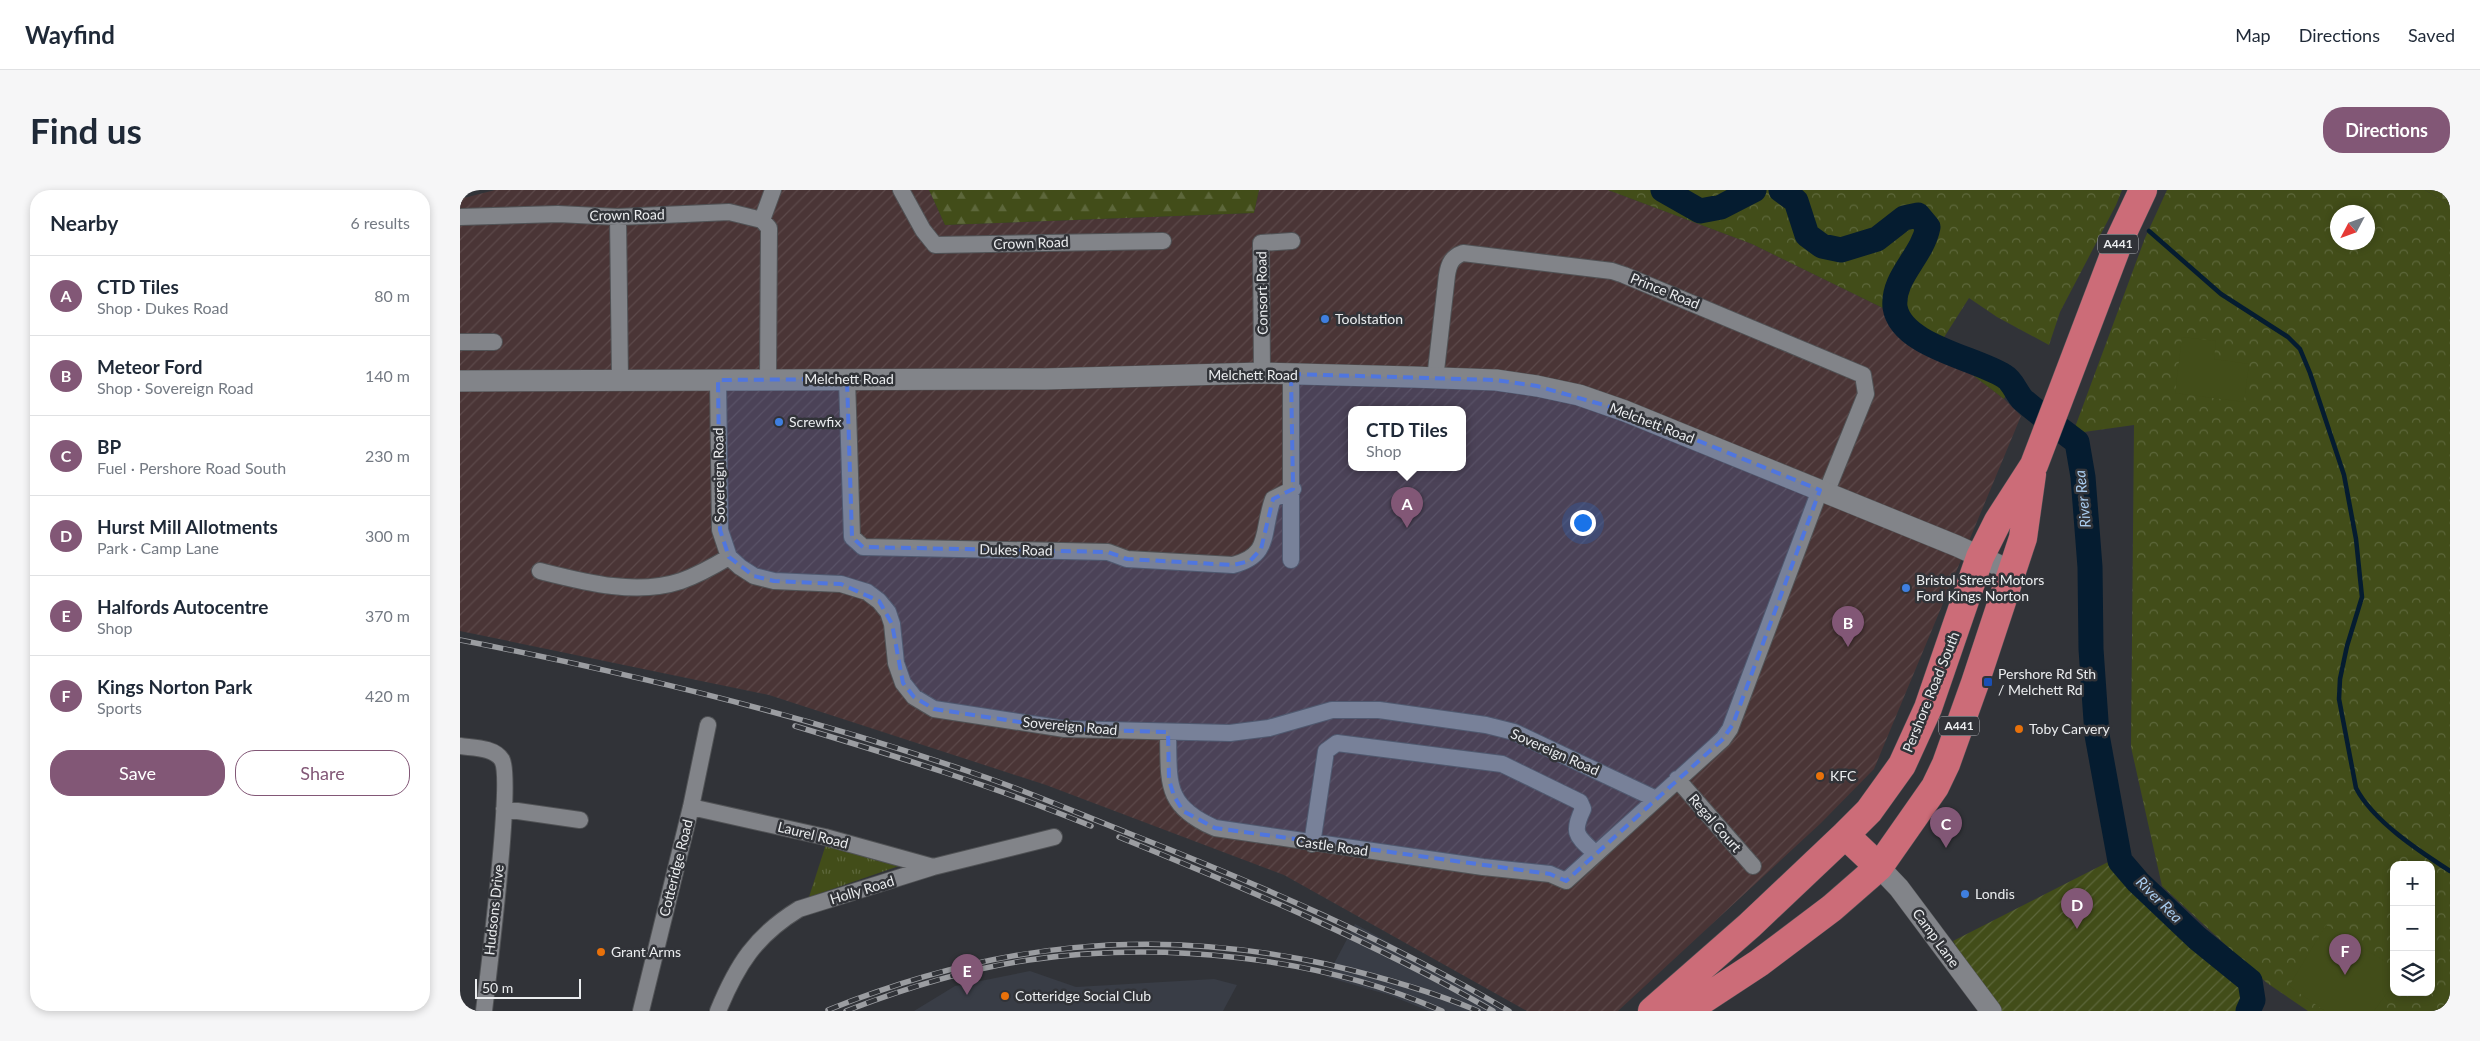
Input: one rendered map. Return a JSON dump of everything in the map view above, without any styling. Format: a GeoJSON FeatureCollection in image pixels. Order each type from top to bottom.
{"type":"FeatureCollection","features":[{"type":"Feature","properties":{"kind":"highway","name":"Pershore Road South"},"geometry":{"type":"LineString","coordinates":[[1686,1011],[1759,963],[1832,908],[1878,867],[1935,787],[1946,764],[2023,538],[2034,465],[2120,239],[2143,190]]}},
{"type":"Feature","properties":{"kind":"highway","name":"Pershore Road South"},"geometry":{"type":"LineString","coordinates":[[1652,1011],[1750,925],[1845,835],[1869,811],[1902,765],[1928,708],[1980,557],[1998,521],[2034,465]]}},
{"type":"Feature","properties":{"kind":"highway"},"geometry":{"type":"LineString","coordinates":[[1845,835],[1878,867]]}},
{"type":"Feature","properties":{"kind":"street"},"geometry":{"type":"LineString","coordinates":[[768,379],[770,228],[762,220],[773,190]]}},
{"type":"Feature","properties":{"kind":"street","name":"Crown Road"},"geometry":{"type":"LineString","coordinates":[[902,190],[923,230],[935,245],[1111,240],[1163,241]]}},
{"type":"Feature","properties":{"kind":"street","name":"Crown Road"},"geometry":{"type":"LineString","coordinates":[[460,217],[558,214],[618,217],[729,212],[762,220]]}},
{"type":"Feature","properties":{"kind":"street"},"geometry":{"type":"LineString","coordinates":[[618,217],[620,380]]}},
{"type":"Feature","properties":{"kind":"street","name":"Consort Road"},"geometry":{"type":"LineString","coordinates":[[1262,373],[1261,243],[1292,241]]}},
{"type":"Feature","properties":{"kind":"street","name":"Prince Road"},"geometry":{"type":"LineString","coordinates":[[1435,379],[1447,275],[1450,262],[1457,255],[1463,253],[1612,271],[1728,317],[1863,375],[1867,388],[1866,394],[1823,492]]}},
{"type":"Feature","properties":{"kind":"street"},"geometry":{"type":"LineString","coordinates":[[460,342],[494,342]]}},
{"type":"Feature","properties":{"kind":"street","name":"Melchett Road"},"geometry":{"type":"LineString","coordinates":[[460,381],[1045,379],[1262,373],[1496,380],[1537,386],[1579,396],[1625,411],[1957,546],[2011,571]]}},
{"type":"Feature","properties":{"kind":"street"},"geometry":{"type":"LineString","coordinates":[[1291,374],[1293,489],[1291,560]]}},
{"type":"Feature","properties":{"kind":"street","name":"Dukes Road"},"geometry":{"type":"LineString","coordinates":[[847,379],[852,538],[863,546],[1108,552],[1127,559],[1233,565],[1250,561],[1261,549],[1272,499],[1293,489]]}},
{"type":"Feature","properties":{"kind":"street","name":"Sovereign Road"},"geometry":{"type":"LineString","coordinates":[[718,380],[720,530],[729,557],[740,568],[754,576],[774,582],[841,584],[867,592],[879,601],[888,612],[892,624],[896,663],[903,683],[914,697],[934,709],[1065,729],[1230,733],[1269,728],[1332,710],[1378,710],[1486,725],[1514,732],[1656,799]]}},
{"type":"Feature","properties":{"kind":"street"},"geometry":{"type":"LineString","coordinates":[[1312,844],[1326,751],[1337,743],[1502,764],[1580,802],[1583,809],[1576,825],[1577,832],[1596,854],[1723,739],[1733,724],[1786,576],[1823,492]]}},
{"type":"Feature","properties":{"kind":"street"},"geometry":{"type":"LineString","coordinates":[[540,571],[599,586],[654,586],[679,582],[729,557]]}},
{"type":"Feature","properties":{"kind":"street","name":"Cotteridge Road"},"geometry":{"type":"LineString","coordinates":[[641,1011],[691,807],[708,725]]}},
{"type":"Feature","properties":{"kind":"street","name":"Castle Road"},"geometry":{"type":"LineString","coordinates":[[1168,732],[1169,780],[1174,796],[1183,811],[1197,821],[1216,828],[1312,844],[1550,874],[1566,881],[1596,854]]}},
{"type":"Feature","properties":{"kind":"street","name":"Hudsons Drive"},"geometry":{"type":"LineString","coordinates":[[460,746],[492,752],[502,761],[504,809],[484,1011]]}},
{"type":"Feature","properties":{"kind":"street","name":"Regal Court"},"geometry":{"type":"LineString","coordinates":[[1677,780],[1753,866]]}},
{"type":"Feature","properties":{"kind":"street","name":"Laurel Road"},"geometry":{"type":"LineString","coordinates":[[691,807],[825,837],[933,867]]}},
{"type":"Feature","properties":{"kind":"street"},"geometry":{"type":"LineString","coordinates":[[504,809],[580,820]]}},
{"type":"Feature","properties":{"kind":"street","name":"Holly Road"},"geometry":{"type":"LineString","coordinates":[[718,1011],[734,975],[749,950],[786,918],[799,910],[933,867],[1054,837]]}},
{"type":"Feature","properties":{"kind":"street","name":"Camp Lane"},"geometry":{"type":"LineString","coordinates":[[1878,867],[1899,888],[1987,1010]]}},
{"type":"Feature","properties":{"kind":"highlighted area"},"geometry":{"type":"Polygon","coordinates":[[[1291,374],[1496,380],[1537,386],[1625,411],[1820,490],[1733,724],[1723,739],[1566,881],[1550,874],[1215,828],[1183,811],[1174,796],[1169,780],[1168,732],[1065,729],[934,709],[914,697],[903,683],[892,624],[879,601],[841,584],[774,581],[754,576],[729,557],[720,530],[718,380],[847,379],[852,537],[863,547],[1108,552],[1127,559],[1233,565],[1250,561],[1261,549],[1273,499],[1293,489],[1291,374]]]}},
{"type":"Feature","properties":{"kind":"shaded area"},"geometry":{"type":"Polygon","coordinates":[[[495,190],[929,190],[945,225],[1254,213],[1259,190],[1608,190],[1752,244],[1889,311],[2004,399],[2021,416],[1874,769],[1821,823],[1618,1011],[1527,1011],[1284,875],[1046,785],[769,695],[460,631],[460,199],[495,190]]]}},
{"type":"Feature","properties":{"kind":"shaded area"},"geometry":{"type":"Polygon","coordinates":[[[1355,924],[1514,1011],[1429,1011],[1389,995],[1327,977],[1355,924]]]}},
{"type":"Feature","properties":{"kind":"shaded area"},"geometry":{"type":"Polygon","coordinates":[[[1030,971],[1076,987],[1214,979],[1237,985],[1223,1011],[914,1011],[955,986],[1030,971]]]}},
{"type":"Feature","properties":{"kind":"green space"},"geometry":{"type":"Polygon","coordinates":[[[929,190],[1259,190],[1254,213],[945,225],[929,190]]]}},
{"type":"Feature","properties":{"kind":"green space"},"geometry":{"type":"Polygon","coordinates":[[[1608,190],[2122,190],[2060,312],[2049,345],[1997,317],[1969,298],[1941,342],[1974,351],[2014,374],[2004,399],[1889,311],[1752,244],[1608,190]]]}},
{"type":"Feature","properties":{"kind":"green space"},"geometry":{"type":"Polygon","coordinates":[[[2167,190],[2425,190],[2450,205],[2450,1011],[2308,1011],[2267,983],[2162,886],[2131,747],[2134,425],[2084,432],[2074,430],[2145,238],[2167,190]]]}},
{"type":"Feature","properties":{"kind":"green space"},"geometry":{"type":"Polygon","coordinates":[[[2425,190],[2450,190],[2450,205],[2425,190]]]}},
{"type":"Feature","properties":{"kind":"green space"},"geometry":{"type":"Polygon","coordinates":[[[2182,337],[2216,341],[2214,359],[2249,364],[2244,402],[2175,393],[2182,337]]]}},
{"type":"Feature","properties":{"kind":"green space"},"geometry":{"type":"Polygon","coordinates":[[[827,841],[902,865],[809,897],[827,841]]]}},
{"type":"Feature","properties":{"kind":"green space"},"geometry":{"type":"Polygon","coordinates":[[[2112,860],[2142,895],[2244,988],[2241,1011],[2000,1011],[1992,1005],[1953,941],[2112,860]]]}},
{"type":"Feature","properties":{"kind":"green space"},"geometry":{"type":"Polygon","coordinates":[[[2326,925],[2390,965],[2390,989],[2374,1011],[2325,1011],[2289,986],[2326,925]]]}},
{"type":"Feature","properties":{"kind":"waterway","name":"River Rea"},"geometry":{"type":"LineString","coordinates":[[1663,190],[1700,211],[1721,207],[1754,190]]}},
{"type":"Feature","properties":{"kind":"waterway","name":"River Rea"},"geometry":{"type":"LineString","coordinates":[[1781,190],[1796,201],[1807,235],[1822,246],[1841,250],[1877,239],[1904,218],[1918,215],[1928,227],[1920,248],[1898,286],[1895,296],[1895,307],[1900,320],[1911,332],[1925,341],[1992,369],[2004,376],[2010,381],[2023,400],[2077,442],[2083,477],[2090,567],[2091,649],[2097,735],[2120,861],[2138,882],[2197,938],[2250,981],[2253,1000],[2248,1011]]}},
{"type":"Feature","properties":{"kind":"waterway"},"geometry":{"type":"LineString","coordinates":[[2149,231],[2221,294],[2288,337],[2300,349],[2310,373],[2344,475],[2356,539],[2362,597],[2347,646],[2340,679],[2339,699],[2356,788],[2385,823],[2411,845],[2450,871]]}},
{"type":"Feature","properties":{"kind":"railway"},"geometry":{"type":"LineString","coordinates":[[460,640],[591,667],[785,715],[849,733],[995,781],[1177,852],[1322,914],[1417,960],[1509,1011]]}},
{"type":"Feature","properties":{"kind":"railway"},"geometry":{"type":"LineString","coordinates":[[795,726],[907,760],[1055,811],[1091,826]]}},
{"type":"Feature","properties":{"kind":"railway"},"geometry":{"type":"LineString","coordinates":[[1119,837],[1214,876],[1356,939],[1493,1011]]}},
{"type":"Feature","properties":{"kind":"railway"},"geometry":{"type":"LineString","coordinates":[[828,1010],[890,987],[952,969],[1013,956],[1074,948],[1135,944],[1197,946],[1261,952],[1326,964],[1403,984],[1441,996],[1478,1011]]}},
{"type":"Feature","properties":{"kind":"railway"},"geometry":{"type":"LineString","coordinates":[[846,1011],[913,987],[959,974],[1006,964],[1079,954],[1132,952],[1185,953],[1239,958],[1292,966],[1344,977],[1395,992],[1442,1011]]}},
{"type":"Feature","properties":{"kind":"place","name":"Toolstation"},"geometry":{"type":"Point","coordinates":[1325,319]}},
{"type":"Feature","properties":{"kind":"place","name":"Screwfix"},"geometry":{"type":"Point","coordinates":[779,422]}},
{"type":"Feature","properties":{"kind":"place","name":"CTD Tiles"},"geometry":{"type":"Point","coordinates":[1407,528]}},
{"type":"Feature","properties":{"kind":"place","name":"Bristol Street Motors Ford Kings Norton"},"geometry":{"type":"Point","coordinates":[1906,588]}},
{"type":"Feature","properties":{"kind":"place","name":"Meteor Ford"},"geometry":{"type":"Point","coordinates":[1848,647]}},
{"type":"Feature","properties":{"kind":"place","name":"Pershore Rd Sth / Melchett Rd"},"geometry":{"type":"Point","coordinates":[1988,682]}},
{"type":"Feature","properties":{"kind":"place","name":"Toby Carvery"},"geometry":{"type":"Point","coordinates":[2019,729]}},
{"type":"Feature","properties":{"kind":"place","name":"KFC"},"geometry":{"type":"Point","coordinates":[1820,776]}},
{"type":"Feature","properties":{"kind":"place","name":"BP"},"geometry":{"type":"Point","coordinates":[1946,848]}},
{"type":"Feature","properties":{"kind":"place","name":"Londis"},"geometry":{"type":"Point","coordinates":[1965,894]}},
{"type":"Feature","properties":{"kind":"place","name":"Hurst Mill Allotments"},"geometry":{"type":"Point","coordinates":[2077,929]}},
{"type":"Feature","properties":{"kind":"place","name":"Grant Arms"},"geometry":{"type":"Point","coordinates":[601,952]}},
{"type":"Feature","properties":{"kind":"place","name":"Kings Norton Park"},"geometry":{"type":"Point","coordinates":[2345,975]}},
{"type":"Feature","properties":{"kind":"place","name":"Halfords Autocentre"},"geometry":{"type":"Point","coordinates":[967,995]}},
{"type":"Feature","properties":{"kind":"place","name":"Cotteridge Social Club"},"geometry":{"type":"Point","coordinates":[1005,996]}}]}
